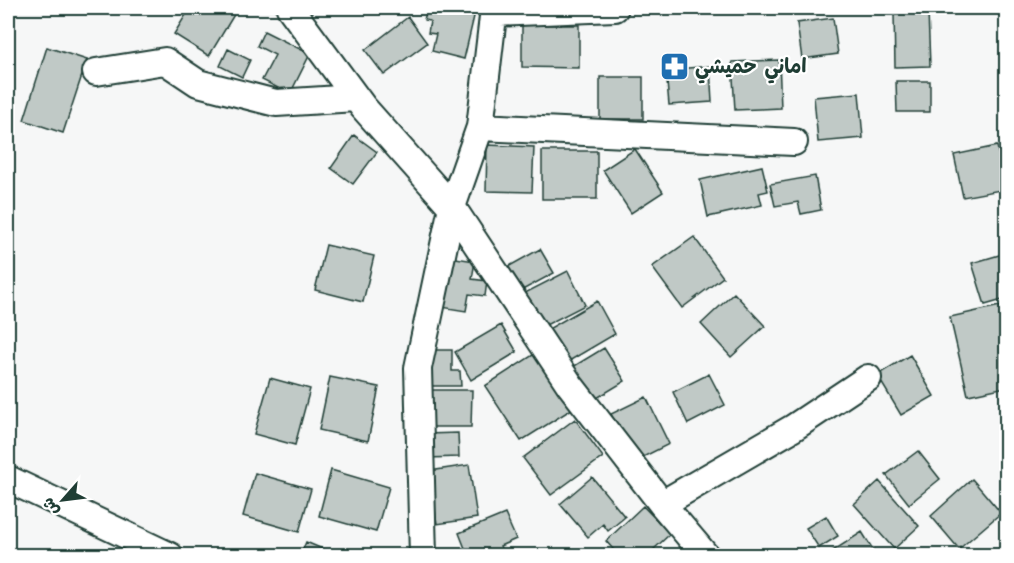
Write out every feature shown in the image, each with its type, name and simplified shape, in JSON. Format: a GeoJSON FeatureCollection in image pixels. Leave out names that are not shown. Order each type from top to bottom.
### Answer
{"type":"FeatureCollection","features":[{"type":"Feature","properties":{"kind":"street"},"geometry":{"type":"LineString","coordinates":[[290,8],[356,98],[452,207],[570,385],[662,504],[706,555]]}},
{"type":"Feature","properties":{"kind":"street"},"geometry":{"type":"LineString","coordinates":[[423,555],[418,368],[452,207],[480,127],[494,10],[615,8]]}},
{"type":"Feature","properties":{"kind":"street"},"geometry":{"type":"LineString","coordinates":[[96,72],[165,61],[198,83],[276,103],[356,98]]}},
{"type":"Feature","properties":{"kind":"street"},"geometry":{"type":"LineString","coordinates":[[480,127],[794,142]]}},
{"type":"Feature","properties":{"kind":"street"},"geometry":{"type":"LineString","coordinates":[[662,504],[793,428],[868,378]]}},
{"type":"Feature","properties":{"kind":"street"},"geometry":{"type":"LineString","coordinates":[[8,479],[170,555]]}},
{"type":"Feature","properties":{"kind":"building"},"geometry":{"type":"Polygon","coordinates":[[[190,8],[227,8],[235,13],[209,56],[174,34],[190,8]]]}},
{"type":"Feature","properties":{"kind":"building"},"geometry":{"type":"Polygon","coordinates":[[[427,8],[476,8],[464,59],[432,51],[436,34],[428,33],[430,21],[424,20],[427,8]]]}},
{"type":"Feature","properties":{"kind":"building"},"geometry":{"type":"Polygon","coordinates":[[[928,12],[930,66],[895,67],[894,13],[928,12]]]}},
{"type":"Feature","properties":{"kind":"building"},"geometry":{"type":"Polygon","coordinates":[[[408,17],[427,43],[384,75],[365,50],[408,17]]]}},
{"type":"Feature","properties":{"kind":"building"},"geometry":{"type":"Polygon","coordinates":[[[833,18],[838,54],[802,59],[797,23],[833,18]]]}},
{"type":"Feature","properties":{"kind":"building"},"geometry":{"type":"Polygon","coordinates":[[[522,25],[579,25],[579,68],[522,67],[522,25]]]}},
{"type":"Feature","properties":{"kind":"building"},"geometry":{"type":"Polygon","coordinates":[[[264,31],[310,54],[290,94],[262,80],[275,55],[257,46],[264,31]]]}},
{"type":"Feature","properties":{"kind":"building"},"geometry":{"type":"Polygon","coordinates":[[[47,47],[87,60],[63,133],[24,120],[47,47]]]}},
{"type":"Feature","properties":{"kind":"building"},"geometry":{"type":"Polygon","coordinates":[[[228,49],[250,60],[242,77],[220,66],[228,49]]]}},
{"type":"Feature","properties":{"kind":"building"},"geometry":{"type":"Polygon","coordinates":[[[779,60],[781,108],[735,110],[732,62],[779,60]]]}},
{"type":"Feature","properties":{"kind":"building"},"geometry":{"type":"Polygon","coordinates":[[[710,66],[712,102],[669,105],[666,70],[710,66]]]}},
{"type":"Feature","properties":{"kind":"building"},"geometry":{"type":"Polygon","coordinates":[[[600,77],[643,77],[643,119],[600,119],[600,77]]]}},
{"type":"Feature","properties":{"kind":"building"},"geometry":{"type":"Polygon","coordinates":[[[896,81],[930,81],[930,112],[897,112],[896,81]]]}},
{"type":"Feature","properties":{"kind":"building"},"geometry":{"type":"Polygon","coordinates":[[[859,93],[863,138],[818,142],[814,97],[859,93]]]}},
{"type":"Feature","properties":{"kind":"building"},"geometry":{"type":"Polygon","coordinates":[[[354,135],[377,152],[353,184],[331,168],[354,135]]]}},
{"type":"Feature","properties":{"kind":"building"},"geometry":{"type":"Polygon","coordinates":[[[487,145],[534,147],[532,192],[486,191],[487,145]]]}},
{"type":"Feature","properties":{"kind":"building"},"geometry":{"type":"Polygon","coordinates":[[[997,146],[1006,189],[963,197],[954,155],[997,146]]]}},
{"type":"Feature","properties":{"kind":"building"},"geometry":{"type":"Polygon","coordinates":[[[635,149],[663,192],[631,213],[603,170],[635,149]]]}},
{"type":"Feature","properties":{"kind":"building"},"geometry":{"type":"Polygon","coordinates":[[[542,151],[597,151],[597,199],[542,199],[542,151]]]}},
{"type":"Feature","properties":{"kind":"building"},"geometry":{"type":"Polygon","coordinates":[[[762,166],[768,191],[759,193],[762,205],[708,217],[700,180],[762,166]]]}},
{"type":"Feature","properties":{"kind":"building"},"geometry":{"type":"Polygon","coordinates":[[[815,176],[821,210],[801,214],[798,202],[775,206],[770,184],[815,176]]]}},
{"type":"Feature","properties":{"kind":"building"},"geometry":{"type":"Polygon","coordinates":[[[694,237],[723,277],[682,308],[652,267],[694,237]]]}},
{"type":"Feature","properties":{"kind":"building"},"geometry":{"type":"Polygon","coordinates":[[[326,245],[374,256],[363,302],[315,290],[326,245]]]}},
{"type":"Feature","properties":{"kind":"building"},"geometry":{"type":"Polygon","coordinates":[[[540,249],[554,273],[517,293],[504,269],[540,249]]]}},
{"type":"Feature","properties":{"kind":"building"},"geometry":{"type":"Polygon","coordinates":[[[1006,253],[1006,299],[985,305],[972,263],[1006,253]]]}},
{"type":"Feature","properties":{"kind":"building"},"geometry":{"type":"Polygon","coordinates":[[[443,256],[475,261],[472,279],[487,281],[485,296],[469,294],[466,311],[435,306],[443,256]]]}},
{"type":"Feature","properties":{"kind":"building"},"geometry":{"type":"Polygon","coordinates":[[[568,271],[585,305],[542,327],[525,293],[568,271]]]}},
{"type":"Feature","properties":{"kind":"building"},"geometry":{"type":"Polygon","coordinates":[[[734,293],[765,326],[731,357],[701,324],[734,293]]]}},
{"type":"Feature","properties":{"kind":"building"},"geometry":{"type":"Polygon","coordinates":[[[597,301],[615,334],[564,364],[545,331],[597,301]]]}},
{"type":"Feature","properties":{"kind":"building"},"geometry":{"type":"Polygon","coordinates":[[[1000,306],[1006,335],[1006,387],[968,395],[950,317],[1000,306]]]}},
{"type":"Feature","properties":{"kind":"building"},"geometry":{"type":"Polygon","coordinates":[[[501,325],[517,352],[471,380],[455,352],[501,325]]]}},
{"type":"Feature","properties":{"kind":"building"},"geometry":{"type":"Polygon","coordinates":[[[604,348],[625,381],[592,401],[571,368],[604,348]]]}},
{"type":"Feature","properties":{"kind":"building"},"geometry":{"type":"Polygon","coordinates":[[[429,350],[452,350],[452,371],[460,371],[461,386],[429,386],[429,350]]]}},
{"type":"Feature","properties":{"kind":"building"},"geometry":{"type":"Polygon","coordinates":[[[536,353],[572,409],[521,441],[485,386],[536,353]]]}},
{"type":"Feature","properties":{"kind":"building"},"geometry":{"type":"Polygon","coordinates":[[[910,355],[934,396],[901,415],[877,375],[910,355]]]}},
{"type":"Feature","properties":{"kind":"building"},"geometry":{"type":"Polygon","coordinates":[[[709,374],[725,405],[688,424],[673,392],[709,374]]]}},
{"type":"Feature","properties":{"kind":"building"},"geometry":{"type":"Polygon","coordinates":[[[330,377],[379,387],[368,441],[319,430],[330,377]]]}},
{"type":"Feature","properties":{"kind":"building"},"geometry":{"type":"Polygon","coordinates":[[[270,378],[310,389],[295,445],[254,434],[270,378]]]}},
{"type":"Feature","properties":{"kind":"building"},"geometry":{"type":"Polygon","coordinates":[[[425,390],[472,390],[471,427],[425,427],[425,390]]]}},
{"type":"Feature","properties":{"kind":"building"},"geometry":{"type":"Polygon","coordinates":[[[646,397],[669,444],[635,461],[611,414],[646,397]]]}},
{"type":"Feature","properties":{"kind":"building"},"geometry":{"type":"Polygon","coordinates":[[[575,419],[603,457],[551,495],[523,458],[575,419]]]}},
{"type":"Feature","properties":{"kind":"building"},"geometry":{"type":"Polygon","coordinates":[[[458,433],[459,457],[427,458],[426,434],[458,433]]]}},
{"type":"Feature","properties":{"kind":"building"},"geometry":{"type":"Polygon","coordinates":[[[918,451],[940,479],[909,504],[886,475],[918,451]]]}},
{"type":"Feature","properties":{"kind":"building"},"geometry":{"type":"Polygon","coordinates":[[[469,465],[477,518],[437,524],[430,471],[469,465]]]}},
{"type":"Feature","properties":{"kind":"building"},"geometry":{"type":"Polygon","coordinates":[[[331,470],[389,487],[376,532],[319,516],[331,470]]]}},
{"type":"Feature","properties":{"kind":"building"},"geometry":{"type":"Polygon","coordinates":[[[255,473],[311,489],[299,532],[243,516],[255,473]]]}},
{"type":"Feature","properties":{"kind":"building"},"geometry":{"type":"Polygon","coordinates":[[[592,477],[625,517],[608,531],[603,524],[588,537],[560,504],[592,477]]]}},
{"type":"Feature","properties":{"kind":"building"},"geometry":{"type":"Polygon","coordinates":[[[972,479],[1001,513],[959,549],[931,516],[972,479]]]}},
{"type":"Feature","properties":{"kind":"building"},"geometry":{"type":"Polygon","coordinates":[[[879,481],[919,526],[894,549],[854,504],[879,481]]]}},
{"type":"Feature","properties":{"kind":"building"},"geometry":{"type":"Polygon","coordinates":[[[643,506],[670,534],[654,549],[659,556],[619,556],[606,541],[643,506]]]}},
{"type":"Feature","properties":{"kind":"building"},"geometry":{"type":"Polygon","coordinates":[[[505,514],[516,539],[500,546],[504,556],[468,556],[459,533],[505,514]]]}},
{"type":"Feature","properties":{"kind":"building"},"geometry":{"type":"Polygon","coordinates":[[[826,516],[838,536],[819,548],[806,528],[826,516]]]}},
{"type":"Feature","properties":{"kind":"building"},"geometry":{"type":"Polygon","coordinates":[[[862,532],[877,556],[825,556],[862,532]]]}},
{"type":"Feature","properties":{"kind":"building"},"geometry":{"type":"Polygon","coordinates":[[[306,542],[339,556],[300,556],[306,542]]]}},
{"type":"Feature","properties":{"kind":"place","name":"اماني حميشي"},"geometry":{"type":"Point","coordinates":[674,66]}}]}
